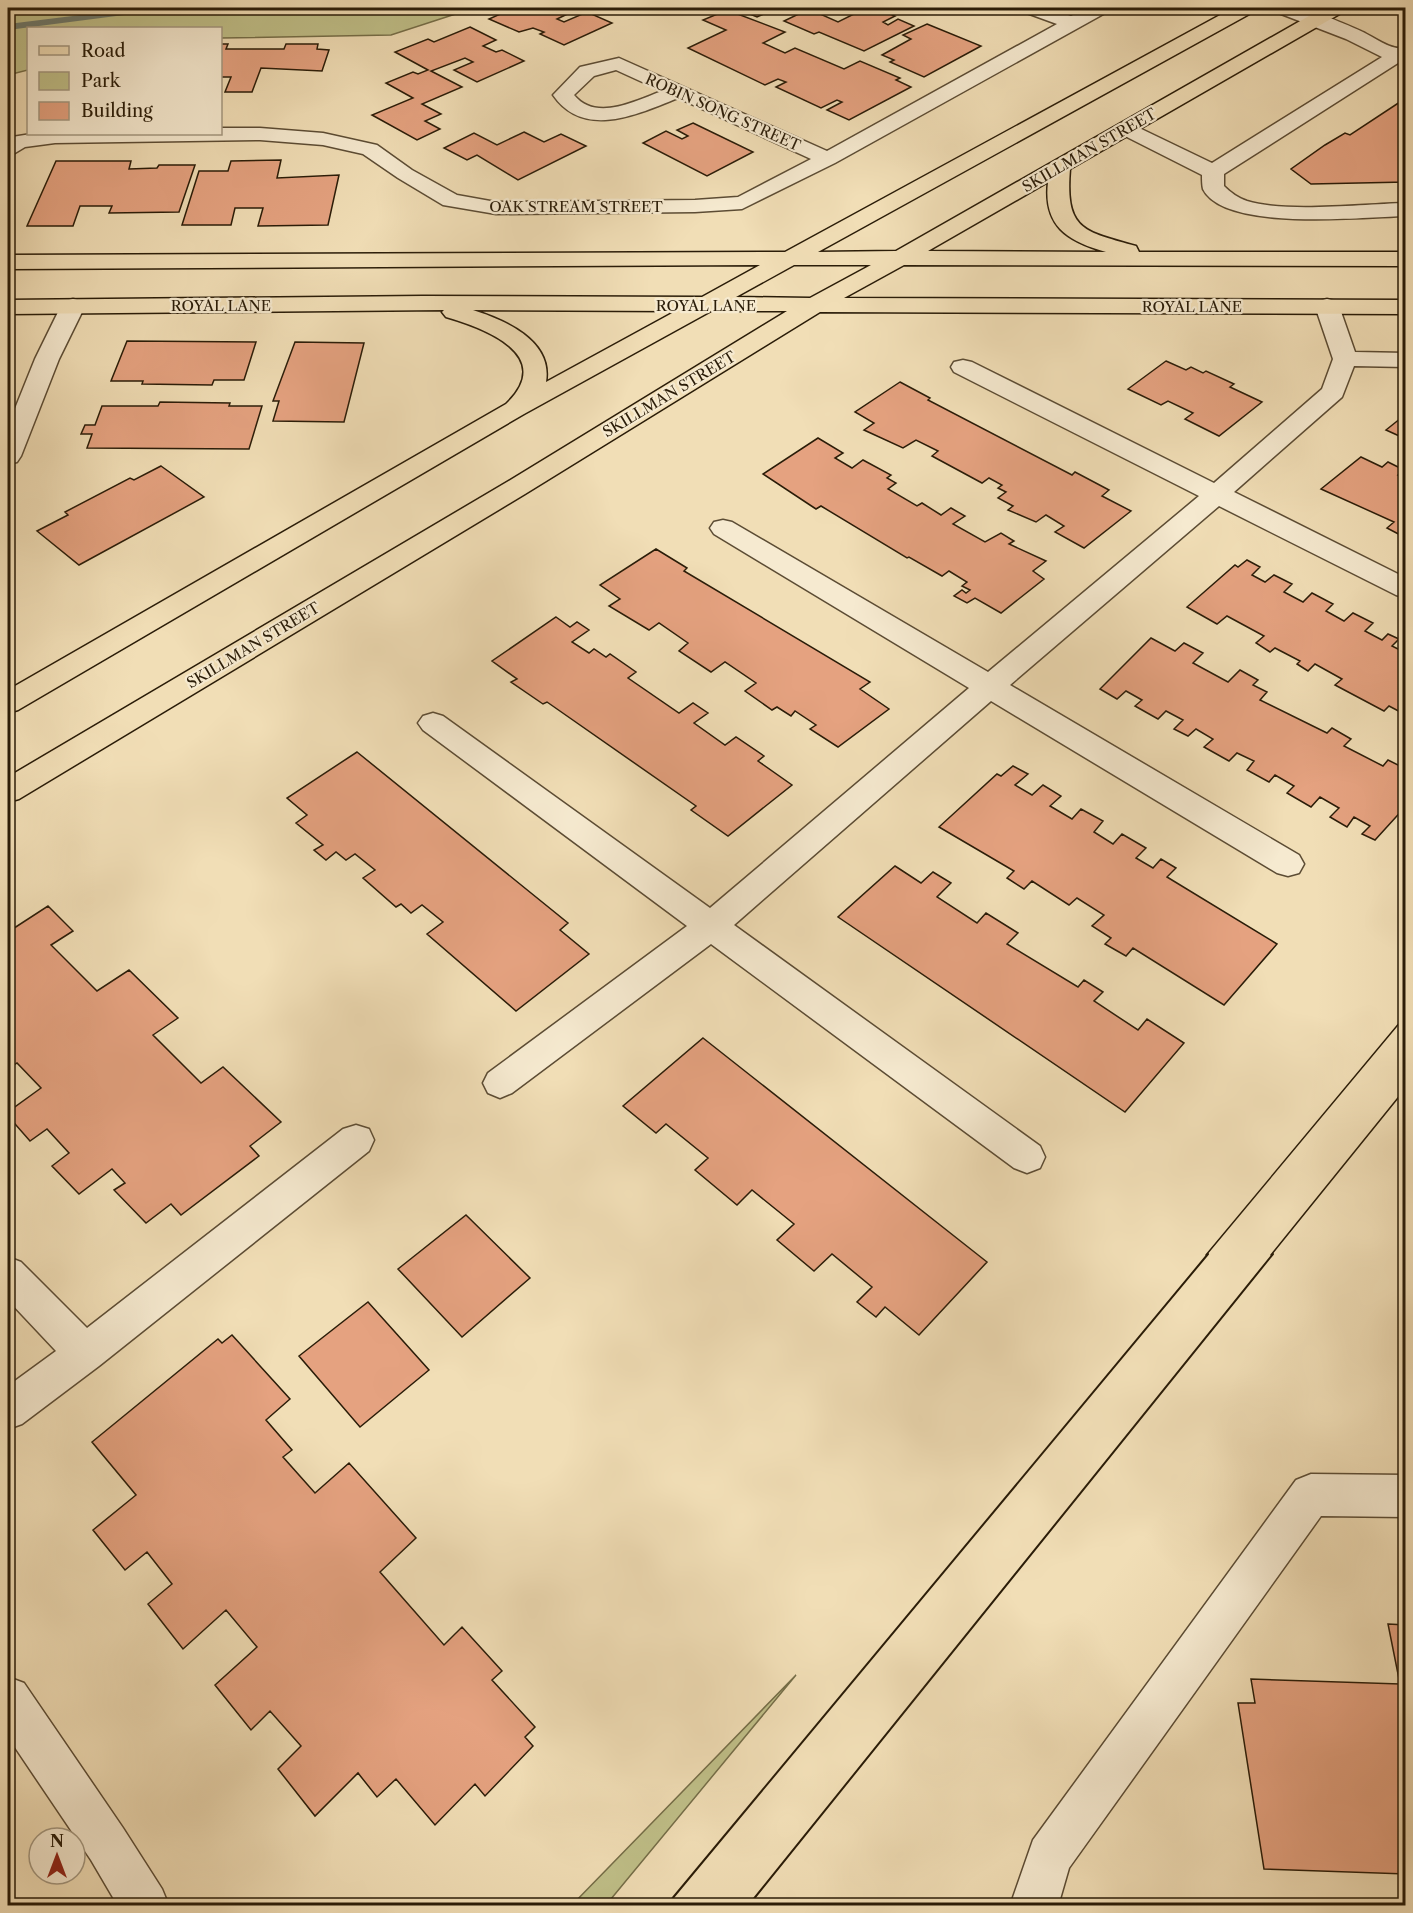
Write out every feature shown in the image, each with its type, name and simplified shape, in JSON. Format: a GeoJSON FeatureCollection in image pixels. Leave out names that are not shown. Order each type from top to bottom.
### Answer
{"type":"FeatureCollection","features":[{"type":"Feature","properties":{"kind":"main road"},"geometry":{"type":"LineString","coordinates":[[8,703],[515,409],[1246,8]]}},
{"type":"Feature","properties":{"kind":"main road","name":"SKILLMAN STREET"},"geometry":{"type":"LineString","coordinates":[[8,791],[516,488],[814,305],[1336,8]]}},
{"type":"Feature","properties":{"kind":"main road"},"geometry":{"type":"LineString","coordinates":[[1060,166],[1057,207],[1065,225],[1089,238],[1159,259]]}},
{"type":"Feature","properties":{"kind":"main road"},"geometry":{"type":"LineString","coordinates":[[8,262],[900,258],[1406,259]]}},
{"type":"Feature","properties":{"kind":"main road"},"geometry":{"type":"LineString","coordinates":[[423,303],[480,320],[512,334],[530,352],[536,372],[531,390],[515,409]]}},
{"type":"Feature","properties":{"kind":"main road","name":"ROYAL LANE"},"geometry":{"type":"LineString","coordinates":[[8,307],[423,303],[1406,307]]}},
{"type":"Feature","properties":{"kind":"street"},"geometry":{"type":"LineString","coordinates":[[1031,8],[1071,23]]}},
{"type":"Feature","properties":{"kind":"street","name":"OAK STREAM STREET"},"geometry":{"type":"LineString","coordinates":[[222,134],[260,134],[323,139],[370,149],[405,174],[451,200],[496,208],[742,203],[828,159],[1100,8]]}},
{"type":"Feature","properties":{"kind":"street"},"geometry":{"type":"LineString","coordinates":[[1283,8],[1402,56]]}},
{"type":"Feature","properties":{"kind":"street"},"geometry":{"type":"LineString","coordinates":[[1213,172],[1402,56]]}},
{"type":"Feature","properties":{"kind":"street","name":"ROBIN SONG STREET"},"geometry":{"type":"LineString","coordinates":[[679,91],[619,114],[596,114],[573,107],[563,95],[577,78],[594,66],[619,64],[679,91],[828,159]]}},
{"type":"Feature","properties":{"kind":"street"},"geometry":{"type":"LineString","coordinates":[[1126,129],[1213,172]]}},
{"type":"Feature","properties":{"kind":"street","name":"OAK STREAM STREET"},"geometry":{"type":"LineString","coordinates":[[13,145],[56,136],[158,135]]}},
{"type":"Feature","properties":{"kind":"street"},"geometry":{"type":"LineString","coordinates":[[1213,172],[1213,187],[1224,199],[1246,208],[1287,211],[1406,209]]}},
{"type":"Feature","properties":{"kind":"street"},"geometry":{"type":"LineString","coordinates":[[8,456],[13,428],[73,306]]}},
{"type":"Feature","properties":{"kind":"street"},"geometry":{"type":"LineString","coordinates":[[500,1083],[711,926],[1217,494],[1333,392],[1345,359],[1327,306]]}},
{"type":"Feature","properties":{"kind":"street"},"geometry":{"type":"LineString","coordinates":[[1345,359],[1406,360]]}},
{"type":"Feature","properties":{"kind":"street"},"geometry":{"type":"LineString","coordinates":[[963,367],[1406,589]]}},
{"type":"Feature","properties":{"kind":"street"},"geometry":{"type":"LineString","coordinates":[[723,528],[1288,864]]}},
{"type":"Feature","properties":{"kind":"street"},"geometry":{"type":"LineString","coordinates":[[433,723],[1027,1157]]}},
{"type":"Feature","properties":{"kind":"street"},"geometry":{"type":"LineString","coordinates":[[8,1410],[85,1353],[356,1140]]}},
{"type":"Feature","properties":{"kind":"street"},"geometry":{"type":"LineString","coordinates":[[8,1274],[85,1353]]}},
{"type":"Feature","properties":{"kind":"street"},"geometry":{"type":"LineString","coordinates":[[1034,1905],[1049,1856],[1311,1495],[1406,1496]]}},
{"type":"Feature","properties":{"kind":"street"},"geometry":{"type":"LineString","coordinates":[[8,1699],[108,1844],[145,1905]]}},
{"type":"Feature","properties":{"kind":"green space"},"geometry":{"type":"Polygon","coordinates":[[[8,8],[474,8],[391,35],[222,38],[222,27],[27,27],[27,70],[8,75],[8,8]]]}},
{"type":"Feature","properties":{"kind":"green space"},"geometry":{"type":"Polygon","coordinates":[[[796,1675],[606,1905],[572,1905],[796,1675]]]}},
{"type":"Feature","properties":{"kind":"building"},"geometry":{"type":"Polygon","coordinates":[[[514,8],[580,8],[557,19],[564,22],[587,12],[612,23],[564,45],[540,34],[544,32],[533,28],[519,32],[489,19],[514,8]]]}},
{"type":"Feature","properties":{"kind":"building"},"geometry":{"type":"Polygon","coordinates":[[[735,8],[777,8],[757,17],[735,8]]]}},
{"type":"Feature","properties":{"kind":"building"},"geometry":{"type":"Polygon","coordinates":[[[866,8],[874,8],[895,16],[883,22],[888,25],[898,19],[914,26],[864,51],[819,32],[814,34],[784,21],[809,9],[838,22],[866,8]]]}},
{"type":"Feature","properties":{"kind":"building"},"geometry":{"type":"Polygon","coordinates":[[[727,10],[785,32],[763,43],[785,53],[795,48],[844,69],[860,61],[900,78],[896,80],[911,87],[849,120],[827,110],[842,102],[837,100],[821,108],[776,87],[786,82],[778,79],[765,85],[688,48],[726,30],[703,20],[727,10]]]}},
{"type":"Feature","properties":{"kind":"building"},"geometry":{"type":"Polygon","coordinates":[[[927,24],[981,46],[924,77],[890,62],[894,60],[882,55],[911,39],[903,35],[927,24]]]}},
{"type":"Feature","properties":{"kind":"building"},"geometry":{"type":"Polygon","coordinates":[[[470,27],[496,40],[483,46],[496,52],[502,50],[524,61],[477,82],[454,70],[473,62],[465,58],[431,71],[462,87],[422,104],[441,114],[425,121],[440,129],[417,140],[372,115],[413,98],[386,83],[413,72],[418,74],[428,70],[395,52],[428,39],[434,42],[470,27]]]}},
{"type":"Feature","properties":{"kind":"building"},"geometry":{"type":"Polygon","coordinates":[[[222,44],[228,44],[226,49],[284,49],[286,44],[318,44],[317,49],[329,50],[322,71],[261,68],[252,92],[225,92],[231,77],[222,77],[222,44]]]}},
{"type":"Feature","properties":{"kind":"building"},"geometry":{"type":"Polygon","coordinates":[[[1406,98],[1406,182],[1311,184],[1291,169],[1325,145],[1345,133],[1350,135],[1406,98]]]}},
{"type":"Feature","properties":{"kind":"building"},"geometry":{"type":"Polygon","coordinates":[[[693,123],[753,152],[707,176],[643,143],[666,131],[682,139],[688,136],[677,130],[693,123]]]}},
{"type":"Feature","properties":{"kind":"building"},"geometry":{"type":"Polygon","coordinates":[[[524,132],[544,142],[561,134],[586,146],[518,180],[477,155],[467,160],[444,148],[474,133],[497,145],[524,132]]]}},
{"type":"Feature","properties":{"kind":"building"},"geometry":{"type":"Polygon","coordinates":[[[281,160],[277,178],[339,175],[328,225],[258,226],[263,208],[235,208],[231,225],[182,225],[199,171],[228,171],[231,161],[281,160]]]}},
{"type":"Feature","properties":{"kind":"building"},"geometry":{"type":"Polygon","coordinates":[[[56,161],[131,161],[129,169],[157,168],[159,165],[195,165],[179,212],[109,213],[112,206],[80,206],[73,226],[27,226],[56,161]]]}},
{"type":"Feature","properties":{"kind":"building"},"geometry":{"type":"Polygon","coordinates":[[[127,341],[256,342],[244,380],[214,380],[212,385],[111,381],[127,341]]]}},
{"type":"Feature","properties":{"kind":"building"},"geometry":{"type":"Polygon","coordinates":[[[295,342],[364,343],[344,422],[273,421],[279,401],[273,401],[295,342]]]}},
{"type":"Feature","properties":{"kind":"building"},"geometry":{"type":"Polygon","coordinates":[[[1166,361],[1186,370],[1191,367],[1203,373],[1206,371],[1234,384],[1230,387],[1262,402],[1219,436],[1185,419],[1193,413],[1168,401],[1161,405],[1128,389],[1166,361]]]}},
{"type":"Feature","properties":{"kind":"building"},"geometry":{"type":"Polygon","coordinates":[[[900,382],[930,398],[928,400],[1072,475],[1075,472],[1109,490],[1102,496],[1131,511],[1084,548],[1055,532],[1064,526],[1046,515],[1036,522],[1008,510],[1013,506],[998,498],[1006,492],[998,488],[1002,485],[989,478],[982,483],[932,456],[938,451],[916,440],[903,448],[864,430],[874,423],[855,412],[900,382]]]}},
{"type":"Feature","properties":{"kind":"building"},"geometry":{"type":"Polygon","coordinates":[[[160,402],[262,406],[249,449],[87,448],[92,434],[81,434],[85,425],[95,425],[102,406],[158,406],[160,402]]]}},
{"type":"Feature","properties":{"kind":"building"},"geometry":{"type":"Polygon","coordinates":[[[1406,414],[1406,439],[1386,430],[1406,414]]]}},
{"type":"Feature","properties":{"kind":"building"},"geometry":{"type":"Polygon","coordinates":[[[818,438],[843,453],[835,458],[852,468],[863,460],[891,475],[887,478],[896,483],[888,489],[917,506],[922,503],[941,515],[951,508],[965,516],[953,524],[985,542],[1001,533],[1014,541],[1009,544],[1046,561],[1033,571],[1044,579],[1001,613],[975,598],[967,603],[954,596],[962,590],[966,593],[970,590],[962,586],[967,582],[949,571],[942,576],[909,557],[907,558],[821,506],[816,509],[763,474],[818,438]]]}},
{"type":"Feature","properties":{"kind":"building"},"geometry":{"type":"Polygon","coordinates":[[[1361,457],[1382,467],[1388,462],[1404,470],[1398,475],[1406,479],[1406,538],[1387,528],[1394,522],[1321,489],[1361,457]]]}},
{"type":"Feature","properties":{"kind":"building"},"geometry":{"type":"Polygon","coordinates":[[[161,466],[204,497],[79,565],[37,531],[68,515],[65,512],[130,478],[134,480],[161,466]]]}},
{"type":"Feature","properties":{"kind":"building"},"geometry":{"type":"Polygon","coordinates":[[[656,549],[687,568],[684,571],[870,682],[860,689],[889,709],[838,747],[810,729],[816,725],[795,711],[791,716],[777,707],[772,710],[745,691],[756,683],[725,662],[711,672],[679,651],[688,643],[659,623],[649,630],[609,606],[620,599],[600,585],[656,549]]]}},
{"type":"Feature","properties":{"kind":"building"},"geometry":{"type":"Polygon","coordinates":[[[1247,560],[1260,567],[1252,575],[1265,582],[1274,575],[1292,584],[1284,592],[1303,602],[1312,593],[1333,604],[1326,611],[1344,621],[1353,613],[1373,623],[1365,631],[1382,640],[1388,634],[1399,639],[1392,646],[1406,653],[1406,715],[1389,706],[1384,711],[1335,685],[1342,679],[1315,664],[1308,671],[1297,664],[1300,661],[1275,648],[1270,652],[1256,643],[1264,636],[1227,616],[1217,624],[1187,607],[1235,565],[1238,567],[1247,560]]]}},
{"type":"Feature","properties":{"kind":"building"},"geometry":{"type":"Polygon","coordinates":[[[556,617],[570,627],[577,622],[589,630],[572,642],[589,653],[594,649],[606,657],[610,654],[636,672],[628,678],[679,713],[693,703],[708,713],[694,723],[725,745],[736,737],[764,756],[758,761],[792,785],[728,836],[691,810],[696,806],[547,702],[543,704],[511,682],[517,679],[492,661],[556,617]]]}},
{"type":"Feature","properties":{"kind":"building"},"geometry":{"type":"Polygon","coordinates":[[[1151,638],[1175,651],[1184,643],[1203,653],[1193,663],[1228,682],[1240,670],[1258,680],[1253,685],[1267,692],[1260,700],[1327,733],[1332,728],[1351,739],[1344,746],[1383,766],[1388,760],[1406,769],[1406,806],[1375,840],[1362,834],[1370,826],[1354,817],[1347,827],[1330,817],[1339,808],[1320,797],[1311,807],[1287,793],[1294,786],[1275,775],[1269,782],[1247,770],[1254,761],[1237,753],[1229,761],[1204,747],[1213,739],[1196,729],[1188,736],[1174,729],[1183,720],[1166,711],[1158,719],[1135,706],[1142,700],[1126,691],[1117,699],[1100,689],[1151,638]]]}},
{"type":"Feature","properties":{"kind":"building"},"geometry":{"type":"Polygon","coordinates":[[[357,752],[568,923],[560,930],[589,954],[516,1011],[427,934],[443,922],[422,905],[411,913],[401,904],[396,907],[363,878],[375,870],[355,854],[346,860],[336,852],[326,860],[314,850],[323,845],[296,823],[307,815],[287,798],[357,752]]]}},
{"type":"Feature","properties":{"kind":"building"},"geometry":{"type":"Polygon","coordinates":[[[1013,766],[1028,774],[1015,785],[1032,795],[1043,785],[1061,796],[1050,806],[1072,819],[1081,809],[1103,821],[1094,832],[1113,844],[1122,834],[1146,848],[1136,858],[1153,868],[1161,859],[1176,868],[1167,877],[1277,944],[1224,1005],[1133,948],[1126,956],[1105,944],[1111,938],[1092,926],[1104,915],[1077,898],[1069,905],[1032,881],[1024,889],[1007,878],[1014,871],[939,827],[997,774],[1001,776],[1013,766]]]}},
{"type":"Feature","properties":{"kind":"building"},"geometry":{"type":"Polygon","coordinates":[[[895,866],[921,883],[933,872],[951,883],[937,897],[977,923],[986,913],[1018,933],[1007,944],[1078,987],[1084,980],[1103,992],[1094,1001],[1138,1030],[1147,1019],[1184,1043],[1125,1112],[838,917],[895,866]]]}},
{"type":"Feature","properties":{"kind":"building"},"geometry":{"type":"Polygon","coordinates":[[[48,906],[73,931],[51,945],[97,991],[129,970],[178,1018],[153,1035],[201,1083],[223,1067],[281,1122],[250,1146],[259,1156],[181,1215],[171,1204],[146,1223],[114,1190],[125,1183],[112,1169],[79,1194],[52,1166],[69,1153],[47,1129],[30,1141],[8,1116],[8,1112],[41,1088],[17,1063],[8,1069],[8,932],[48,906]]]}},
{"type":"Feature","properties":{"kind":"building"},"geometry":{"type":"Polygon","coordinates":[[[703,1038],[987,1262],[919,1335],[885,1307],[876,1317],[857,1302],[872,1287],[832,1254],[814,1271],[777,1240],[794,1224],[752,1190],[737,1205],[695,1170],[708,1158],[666,1124],[656,1133],[623,1106],[703,1038]]]}},
{"type":"Feature","properties":{"kind":"building"},"geometry":{"type":"Polygon","coordinates":[[[466,1215],[530,1278],[462,1337],[398,1269],[466,1215]]]}},
{"type":"Feature","properties":{"kind":"building"},"geometry":{"type":"Polygon","coordinates":[[[368,1302],[429,1370],[360,1427],[299,1356],[368,1302]]]}},
{"type":"Feature","properties":{"kind":"building"},"geometry":{"type":"Polygon","coordinates":[[[232,1335],[290,1399],[266,1420],[292,1450],[283,1457],[315,1493],[349,1463],[416,1538],[380,1572],[444,1645],[462,1627],[502,1671],[492,1680],[535,1727],[525,1737],[533,1746],[485,1796],[475,1784],[435,1825],[396,1779],[377,1797],[358,1773],[315,1816],[278,1769],[301,1746],[270,1711],[251,1730],[215,1685],[257,1647],[226,1610],[183,1649],[148,1604],[172,1584],[147,1552],[125,1570],[93,1530],[136,1495],[92,1442],[218,1339],[222,1343],[232,1335]]]}},
{"type":"Feature","properties":{"kind":"building"},"geometry":{"type":"Polygon","coordinates":[[[1388,1624],[1406,1625],[1406,1874],[1264,1869],[1238,1703],[1255,1703],[1251,1679],[1400,1684],[1388,1624]]]}},
{"type":"Feature","properties":{"kind":"waterway"},"geometry":{"type":"LineString","coordinates":[[8,27],[155,8]]}},
{"type":"Feature","properties":{"kind":"tram line"},"geometry":{"type":"LineString","coordinates":[[1206,1255],[1406,1015]]}},
{"type":"Feature","properties":{"kind":"tram line"},"geometry":{"type":"LineString","coordinates":[[1271,1255],[1406,1088]]}},
{"type":"Feature","properties":{"kind":"tram line"},"geometry":{"type":"LineString","coordinates":[[666,1906],[1208,1254]]}},
{"type":"Feature","properties":{"kind":"tram line"},"geometry":{"type":"LineString","coordinates":[[748,1906],[1273,1254]]}}]}
